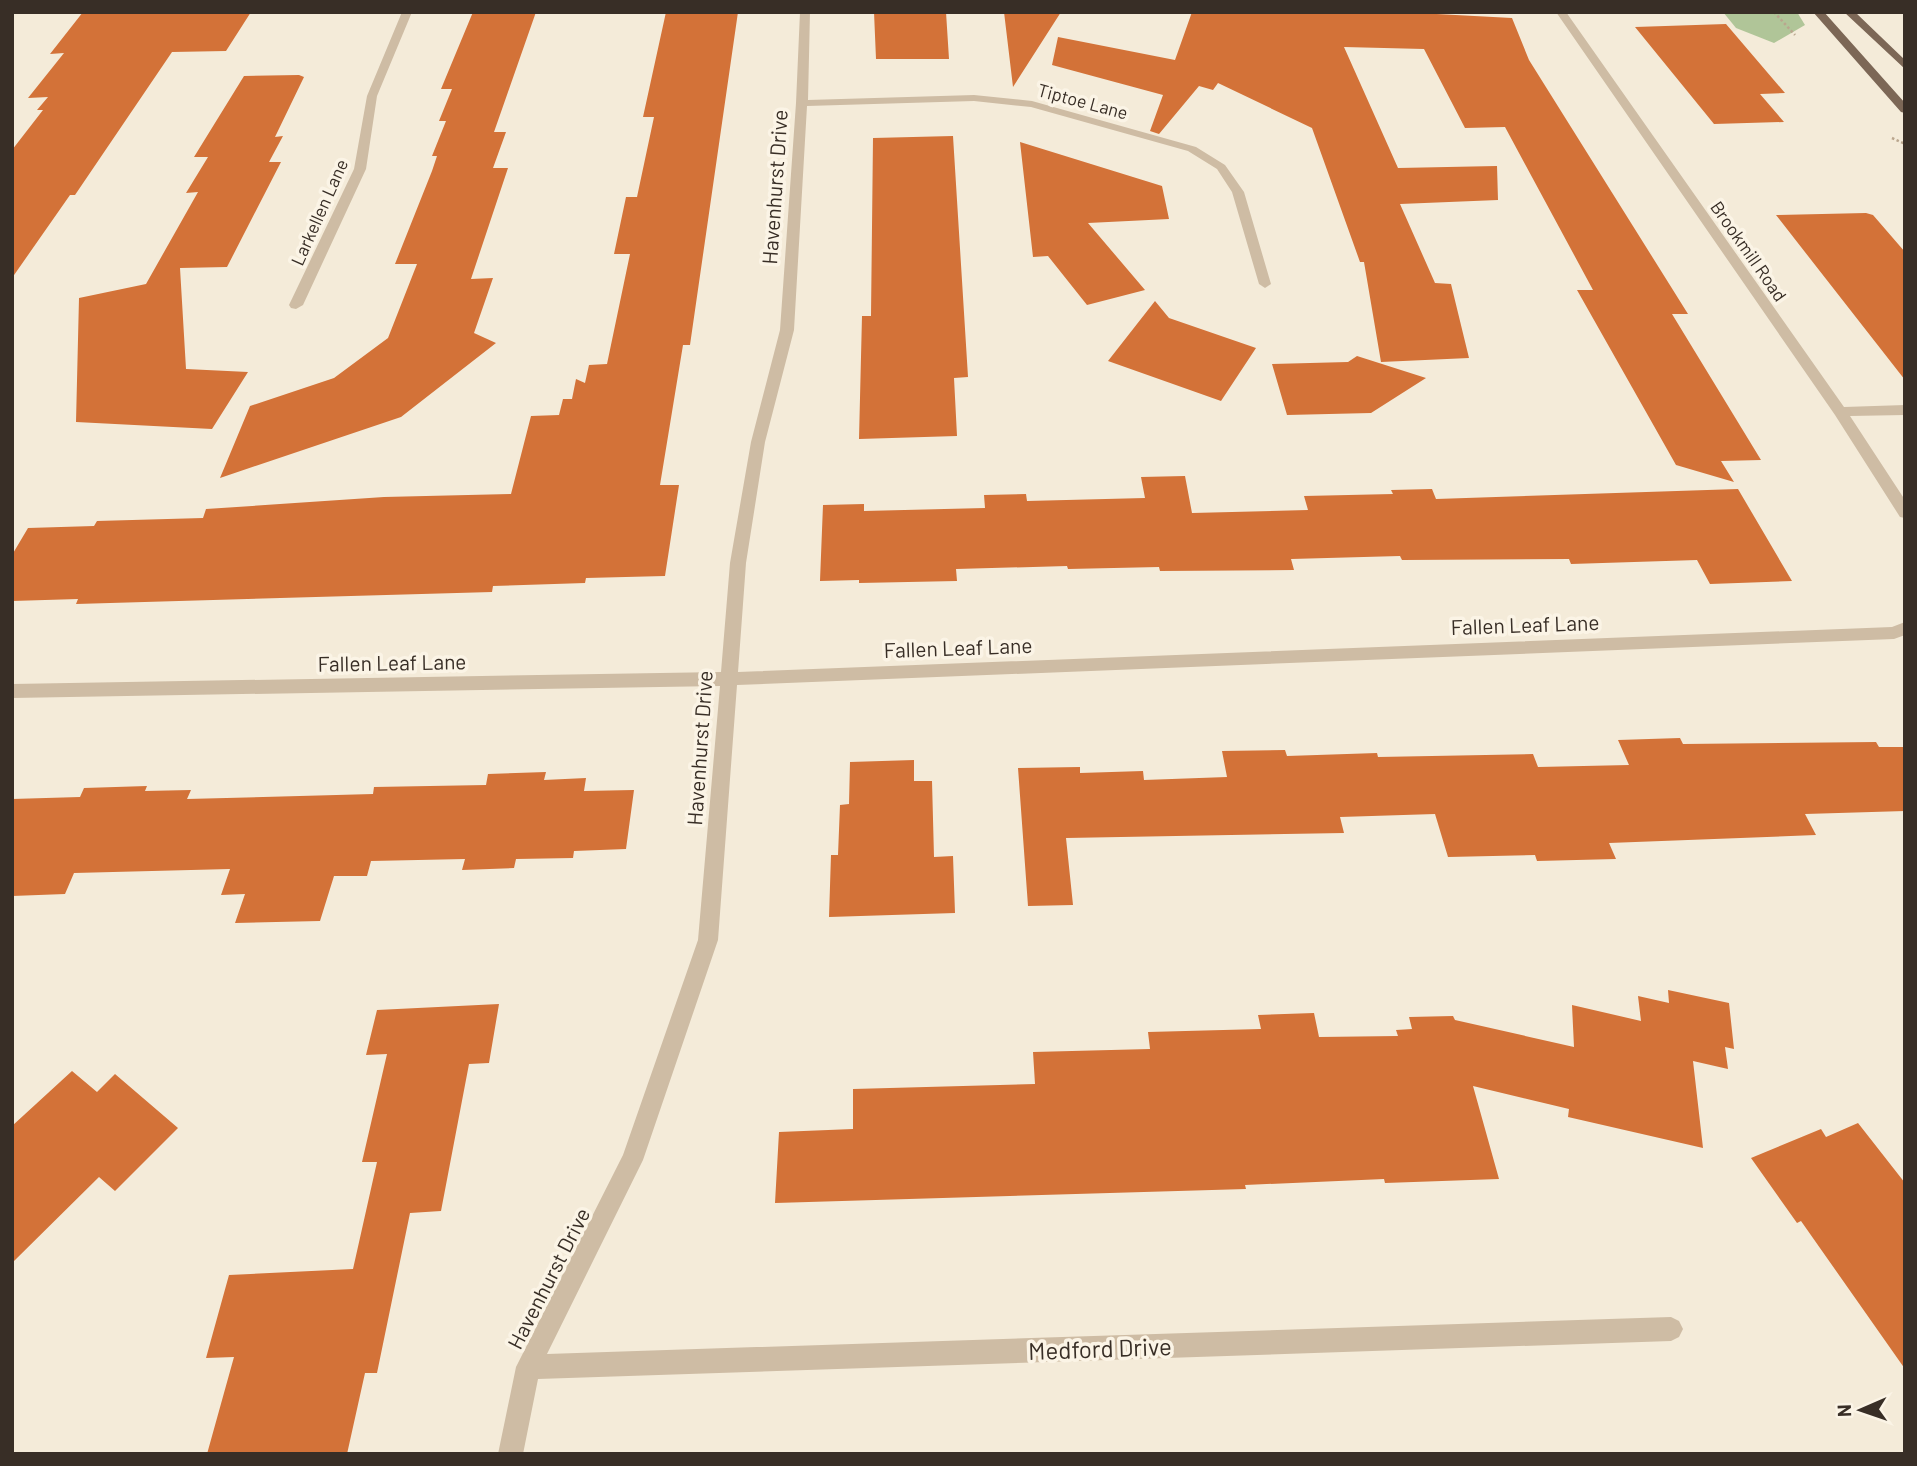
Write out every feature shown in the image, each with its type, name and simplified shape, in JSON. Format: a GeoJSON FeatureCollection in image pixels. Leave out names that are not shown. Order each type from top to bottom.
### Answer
{"type":"FeatureCollection","features":[{"type":"Feature","properties":{"kind":"main road"},"geometry":{"type":"LineString","coordinates":[[1818,12],[1905,110]]}},
{"type":"Feature","properties":{"kind":"main road"},"geometry":{"type":"LineString","coordinates":[[1849,12],[1905,66]]}},
{"type":"Feature","properties":{"kind":"street","name":"Larkellen Lane"},"geometry":{"type":"LineString","coordinates":[[296,305],[360,169],[372,96],[407,12]]}},
{"type":"Feature","properties":{"kind":"street","name":"Havenhurst Drive"},"geometry":{"type":"LineString","coordinates":[[510,1454],[528,1367],[632,1160],[708,940],[738,563],[758,442],[788,330],[805,12]]}},
{"type":"Feature","properties":{"kind":"street","name":"Brookmill Road"},"geometry":{"type":"LineString","coordinates":[[1561,12],[1840,412],[1905,513]]}},
{"type":"Feature","properties":{"kind":"street","name":"Tiptoe Lane"},"geometry":{"type":"LineString","coordinates":[[802,103],[974,98],[1032,104],[1192,149],[1221,167],[1238,192],[1265,284]]}},
{"type":"Feature","properties":{"kind":"street"},"geometry":{"type":"LineString","coordinates":[[1840,412],[1905,410]]}},
{"type":"Feature","properties":{"kind":"street","name":"Fallen Leaf Lane"},"geometry":{"type":"LineString","coordinates":[[12,691],[727,679],[1880,633],[1905,628]]}},
{"type":"Feature","properties":{"kind":"street","name":"Medford Drive"},"geometry":{"type":"LineString","coordinates":[[528,1367],[1671,1329]]}},
{"type":"Feature","properties":{"kind":"green space"},"geometry":{"type":"Polygon","coordinates":[[[1723,12],[1797,12],[1805,25],[1774,43],[1736,28],[1723,12]]]}},
{"type":"Feature","properties":{"kind":"building"},"geometry":{"type":"Polygon","coordinates":[[[83,12],[251,12],[226,51],[172,52],[75,195],[70,195],[12,278],[12,150],[43,110],[37,110],[48,97],[28,98],[64,53],[50,54],[83,12]]]}},
{"type":"Feature","properties":{"kind":"building"},"geometry":{"type":"Polygon","coordinates":[[[473,12],[536,12],[494,132],[506,132],[493,168],[508,168],[471,279],[493,278],[474,333],[496,343],[401,417],[220,478],[250,406],[334,378],[388,338],[417,264],[395,264],[437,156],[432,156],[446,121],[439,121],[452,89],[441,89],[473,12]]]}},
{"type":"Feature","properties":{"kind":"building"},"geometry":{"type":"Polygon","coordinates":[[[666,12],[738,12],[690,345],[683,345],[660,485],[679,485],[665,576],[586,578],[585,583],[493,586],[492,592],[76,604],[78,599],[12,601],[12,555],[28,528],[94,526],[97,521],[203,518],[206,509],[384,497],[511,494],[531,416],[559,415],[563,399],[572,399],[576,379],[585,383],[589,365],[607,364],[630,254],[614,254],[626,197],[637,197],[654,117],[643,117],[666,12]]]}},
{"type":"Feature","properties":{"kind":"building"},"geometry":{"type":"Polygon","coordinates":[[[874,12],[946,12],[949,59],[876,59],[874,12]]]}},
{"type":"Feature","properties":{"kind":"building"},"geometry":{"type":"Polygon","coordinates":[[[1004,12],[1061,12],[1013,87],[1004,12]]]}},
{"type":"Feature","properties":{"kind":"building"},"geometry":{"type":"Polygon","coordinates":[[[1192,12],[1399,12],[1512,18],[1529,60],[1688,314],[1672,314],[1761,460],[1721,461],[1734,482],[1676,465],[1577,290],[1593,290],[1505,127],[1465,128],[1424,49],[1344,47],[1398,168],[1497,166],[1498,200],[1400,204],[1435,283],[1451,284],[1469,358],[1381,362],[1364,262],[1360,262],[1312,128],[1218,83],[1213,90],[1199,86],[1159,134],[1150,131],[1163,95],[1052,65],[1058,37],[1175,60],[1192,12]]]}},
{"type":"Feature","properties":{"kind":"building"},"geometry":{"type":"Polygon","coordinates":[[[1726,24],[1785,93],[1760,94],[1784,122],[1714,124],[1635,27],[1726,24]]]}},
{"type":"Feature","properties":{"kind":"building"},"geometry":{"type":"Polygon","coordinates":[[[244,76],[304,77],[275,137],[283,136],[269,162],[281,162],[227,267],[180,268],[186,369],[248,372],[212,429],[76,422],[79,298],[146,284],[198,192],[186,193],[208,157],[194,157],[244,76]]]}},
{"type":"Feature","properties":{"kind":"building"},"geometry":{"type":"Polygon","coordinates":[[[953,136],[968,377],[954,378],[957,436],[859,439],[862,316],[871,316],[873,138],[953,136]]]}},
{"type":"Feature","properties":{"kind":"building"},"geometry":{"type":"Polygon","coordinates":[[[1020,142],[1162,186],[1169,219],[1088,223],[1145,290],[1087,305],[1048,256],[1033,257],[1020,142]]]}},
{"type":"Feature","properties":{"kind":"building"},"geometry":{"type":"Polygon","coordinates":[[[1776,215],[1873,215],[1905,252],[1905,380],[1776,215]]]}},
{"type":"Feature","properties":{"kind":"building"},"geometry":{"type":"Polygon","coordinates":[[[1155,301],[1169,318],[1256,348],[1221,401],[1108,361],[1155,301]]]}},
{"type":"Feature","properties":{"kind":"building"},"geometry":{"type":"Polygon","coordinates":[[[1357,356],[1426,378],[1371,413],[1287,415],[1272,364],[1348,362],[1357,356]]]}},
{"type":"Feature","properties":{"kind":"building"},"geometry":{"type":"Polygon","coordinates":[[[1185,476],[1192,513],[1308,510],[1304,496],[1393,494],[1391,490],[1432,489],[1436,499],[1738,489],[1792,581],[1710,584],[1697,560],[1571,564],[1569,559],[1402,560],[1400,556],[1291,559],[1294,570],[1160,571],[1159,567],[1068,569],[1067,566],[956,569],[957,581],[820,581],[823,505],[864,504],[864,511],[985,508],[984,495],[1026,494],[1027,501],[1145,498],[1141,477],[1185,476]]]}},
{"type":"Feature","properties":{"kind":"building"},"geometry":{"type":"Polygon","coordinates":[[[1680,738],[1683,744],[1876,742],[1879,747],[1905,747],[1905,811],[1805,814],[1816,835],[1609,843],[1616,859],[1537,861],[1535,855],[1448,857],[1435,814],[1340,817],[1344,833],[1066,838],[1073,905],[1028,906],[1018,768],[1080,767],[1080,773],[1143,771],[1144,780],[1227,777],[1222,751],[1285,750],[1287,756],[1377,753],[1378,757],[1533,754],[1538,767],[1629,765],[1618,740],[1680,738]]]}},
{"type":"Feature","properties":{"kind":"building"},"geometry":{"type":"Polygon","coordinates":[[[914,760],[914,781],[932,781],[934,857],[953,856],[955,913],[829,917],[831,855],[838,855],[840,805],[849,804],[850,762],[914,760]]]}},
{"type":"Feature","properties":{"kind":"building"},"geometry":{"type":"Polygon","coordinates":[[[546,772],[544,780],[586,778],[584,791],[634,790],[626,849],[574,851],[573,858],[516,859],[514,868],[462,870],[465,859],[371,861],[367,876],[334,876],[320,921],[235,923],[245,894],[221,895],[230,869],[74,873],[65,894],[12,896],[12,799],[80,797],[84,788],[147,786],[145,791],[191,790],[187,799],[373,794],[374,787],[486,785],[488,774],[546,772]]]}},
{"type":"Feature","properties":{"kind":"building"},"geometry":{"type":"Polygon","coordinates":[[[1668,990],[1729,1003],[1734,1049],[1725,1047],[1728,1069],[1693,1061],[1703,1148],[1568,1117],[1569,1109],[1473,1086],[1499,1179],[1385,1183],[1384,1179],[1245,1185],[1246,1189],[775,1203],[779,1132],[853,1129],[853,1089],[1035,1084],[1033,1052],[1150,1049],[1148,1032],[1261,1029],[1258,1015],[1314,1013],[1319,1037],[1398,1036],[1396,1030],[1412,1029],[1409,1017],[1453,1016],[1455,1020],[1574,1047],[1572,1005],[1641,1021],[1638,996],[1669,1003],[1668,990]]]}},
{"type":"Feature","properties":{"kind":"building"},"geometry":{"type":"Polygon","coordinates":[[[499,1004],[489,1063],[469,1064],[441,1211],[410,1213],[377,1373],[365,1373],[347,1454],[207,1454],[234,1357],[206,1358],[229,1275],[353,1269],[377,1162],[362,1162],[387,1054],[366,1055],[377,1010],[499,1004]]]}},
{"type":"Feature","properties":{"kind":"building"},"geometry":{"type":"Polygon","coordinates":[[[72,1071],[97,1092],[115,1074],[178,1128],[115,1191],[99,1177],[12,1263],[12,1126],[72,1071]]]}},
{"type":"Feature","properties":{"kind":"building"},"geometry":{"type":"Polygon","coordinates":[[[1858,1123],[1905,1183],[1905,1369],[1801,1221],[1797,1223],[1751,1158],[1821,1129],[1826,1137],[1858,1123]]]}}]}
